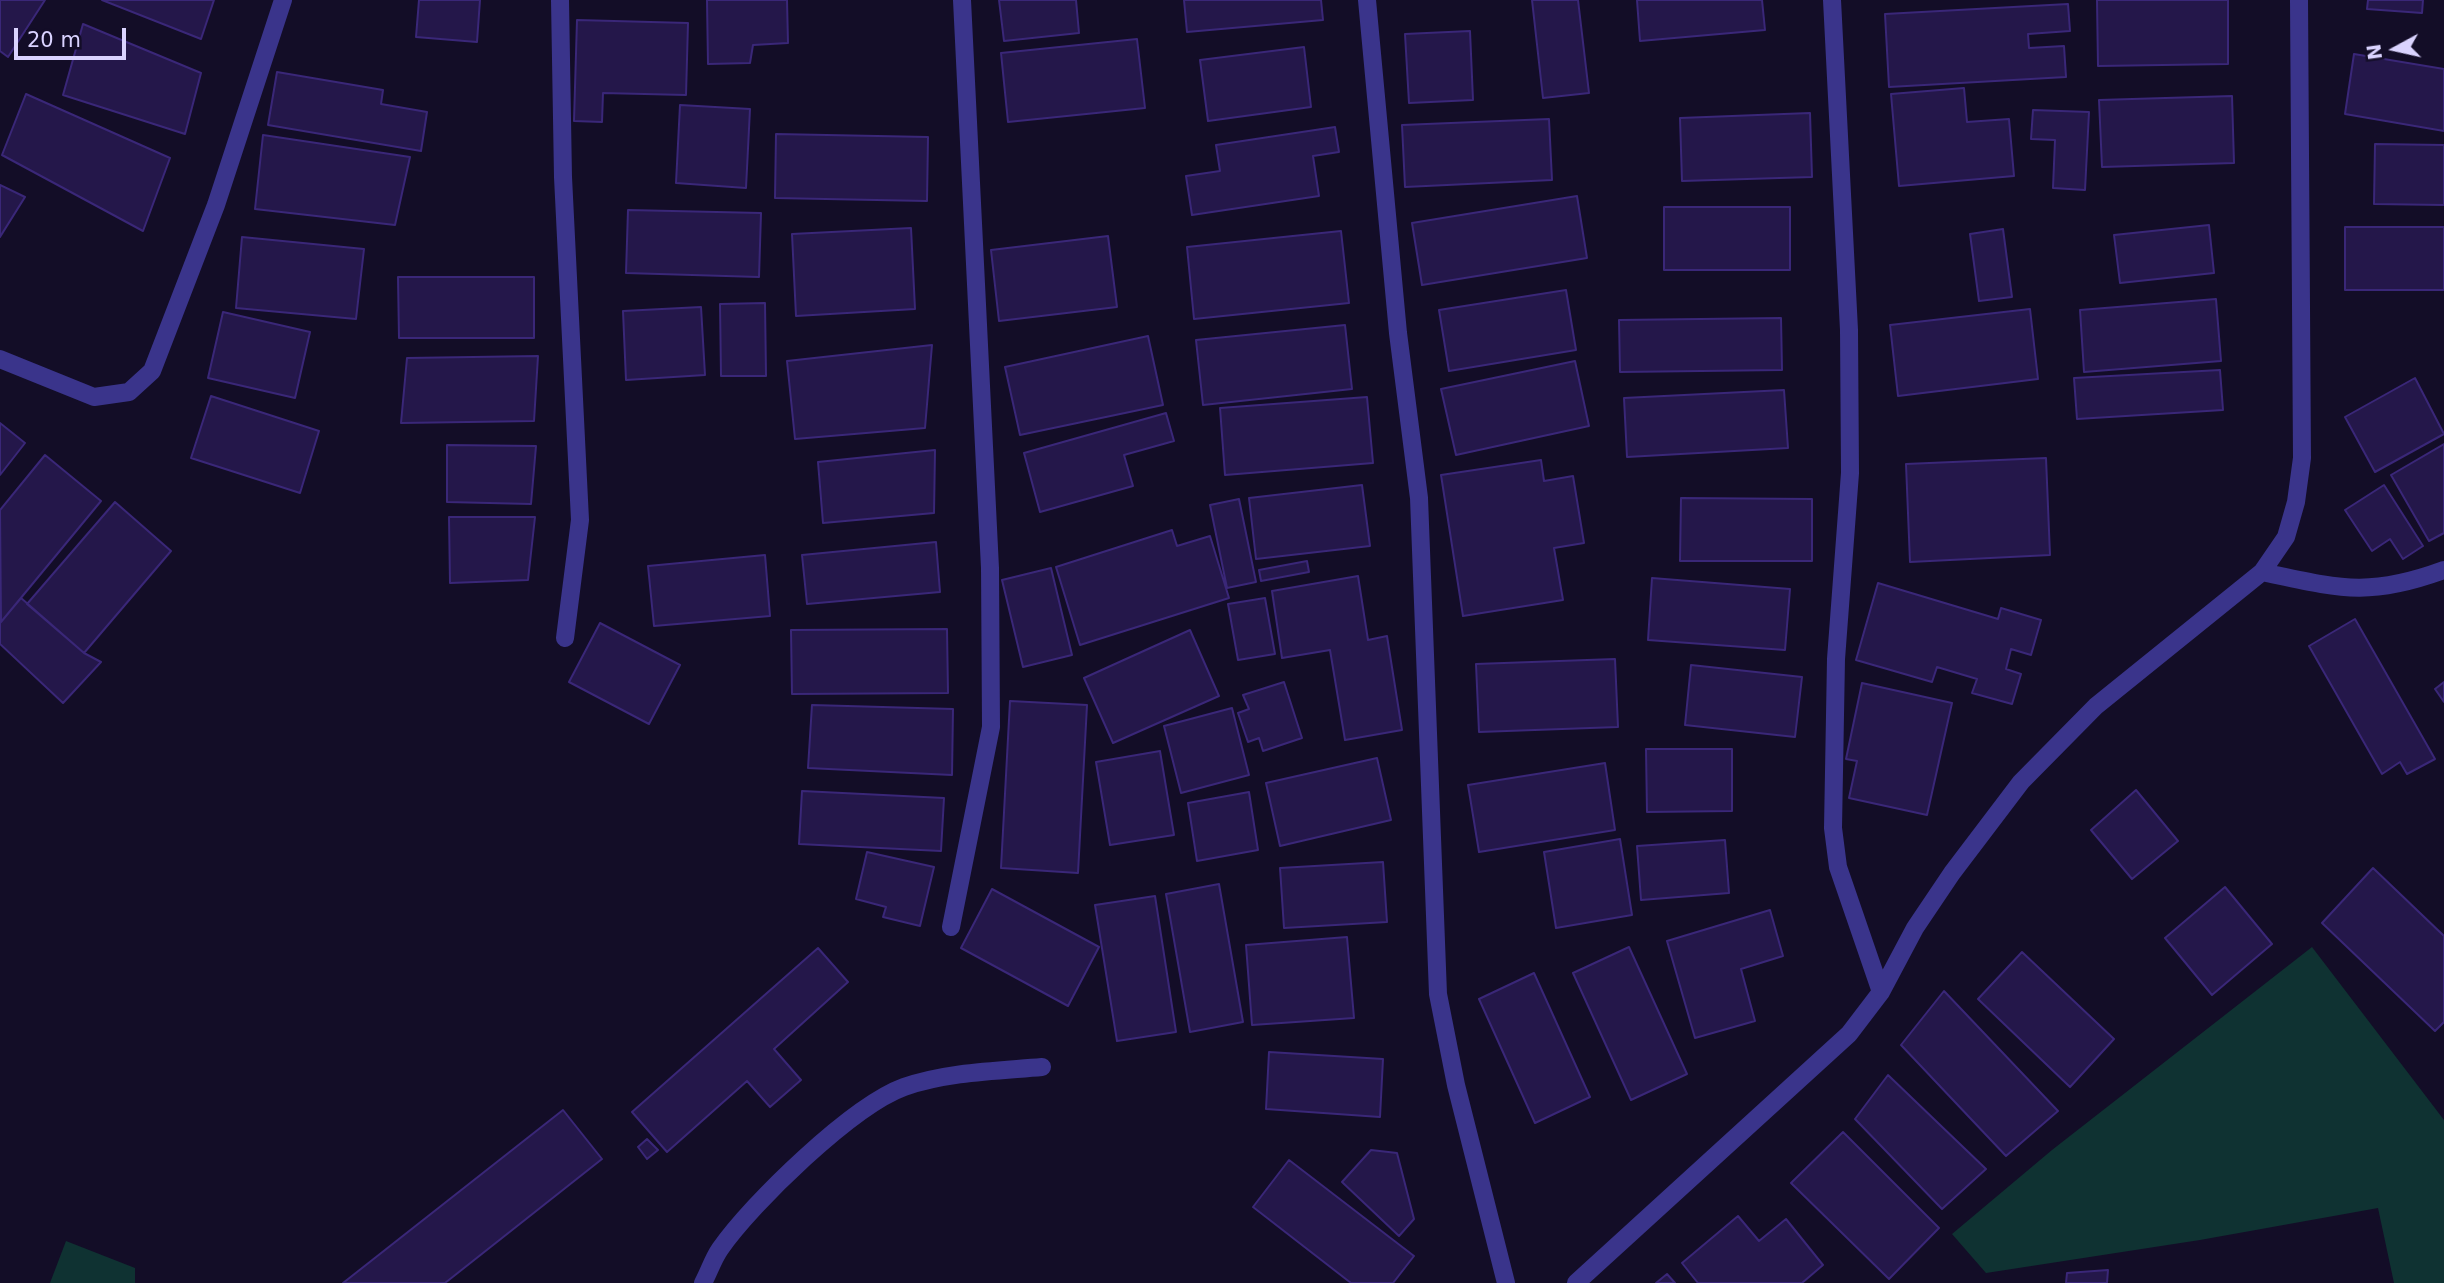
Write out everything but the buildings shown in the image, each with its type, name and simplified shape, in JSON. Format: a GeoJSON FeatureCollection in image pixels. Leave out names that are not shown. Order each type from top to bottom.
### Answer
{"type":"FeatureCollection","features":[{"type":"Feature","properties":{"kind":"street"},"geometry":{"type":"LineString","coordinates":[[0,359],[94,397],[130,392],[152,371],[216,205],[283,0]]}},
{"type":"Feature","properties":{"kind":"street"},"geometry":{"type":"LineString","coordinates":[[560,0],[563,177],[580,520],[565,638]]}},
{"type":"Feature","properties":{"kind":"street"},"geometry":{"type":"LineString","coordinates":[[951,927],[991,727],[992,655],[962,0]]}},
{"type":"Feature","properties":{"kind":"street"},"geometry":{"type":"LineString","coordinates":[[1367,0],[1398,333],[1419,498],[1438,994],[1456,1085],[1507,1283]]}},
{"type":"Feature","properties":{"kind":"street"},"geometry":{"type":"LineString","coordinates":[[1832,0],[1849,330],[1850,473],[1836,659],[1833,828],[1838,867],[1881,992]]}},
{"type":"Feature","properties":{"kind":"street"},"geometry":{"type":"LineString","coordinates":[[1576,1283],[1849,1034],[1881,992],[1915,928],[2021,782],[2096,706],[2262,572],[2286,537],[2297,502],[2302,458],[2299,0]]}},
{"type":"Feature","properties":{"kind":"street"},"geometry":{"type":"LineString","coordinates":[[2262,572],[2339,589],[2375,589],[2444,570]]}},
{"type":"Feature","properties":{"kind":"street"},"geometry":{"type":"LineString","coordinates":[[704,1283],[719,1250],[763,1200],[861,1112],[902,1088],[948,1076],[1042,1067]]}},
{"type":"Feature","properties":{"kind":"green space"},"geometry":{"type":"Polygon","coordinates":[[[2312,947],[2444,1120],[2444,1283],[2394,1283],[2378,1208],[2200,1240],[1986,1273],[1952,1234],[2052,1150],[2312,947]]]}},
{"type":"Feature","properties":{"kind":"green space"},"geometry":{"type":"Polygon","coordinates":[[[66,1241],[135,1268],[135,1283],[50,1283],[66,1241]]]}}]}
